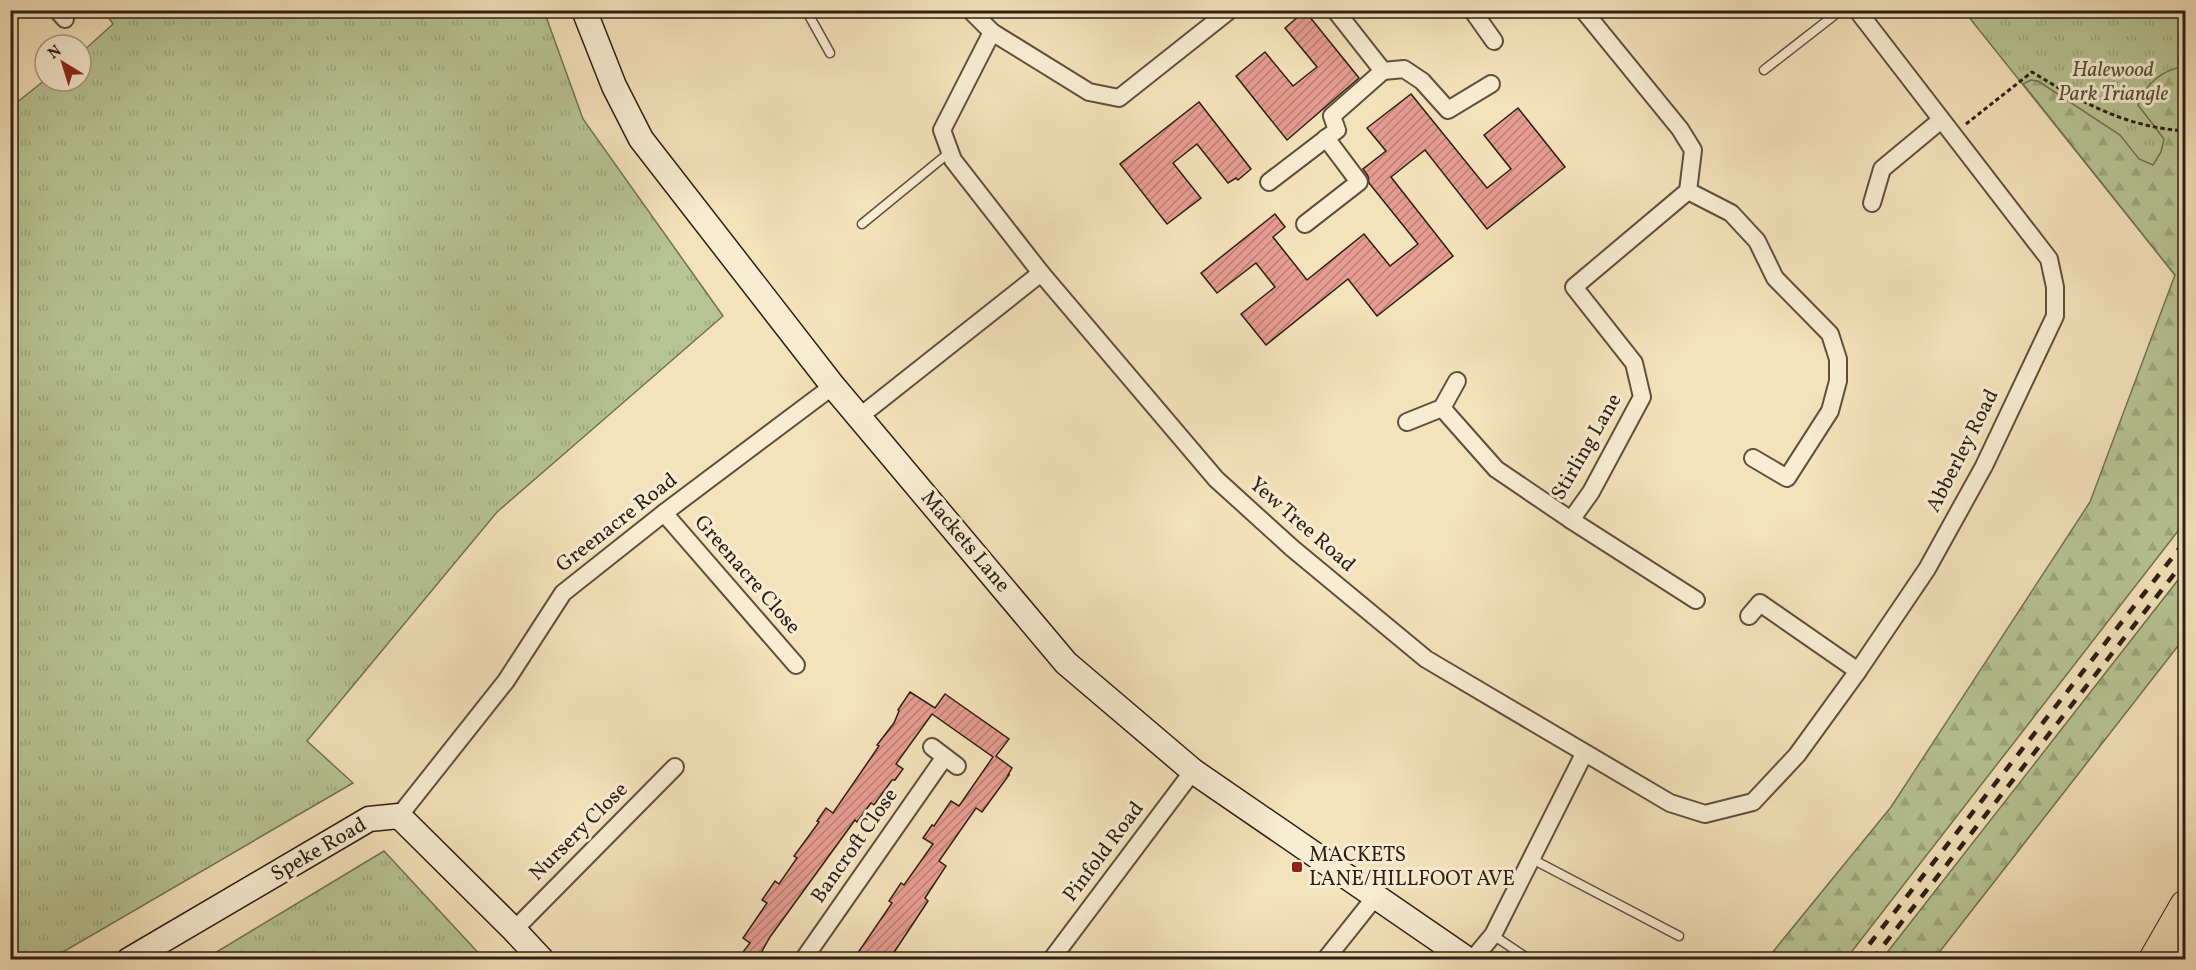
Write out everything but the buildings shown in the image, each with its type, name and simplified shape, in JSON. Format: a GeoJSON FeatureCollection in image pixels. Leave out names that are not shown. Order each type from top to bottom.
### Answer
{"type":"FeatureCollection","features":[{"type":"Feature","properties":{"kind":"highway"},"geometry":{"type":"LineString","coordinates":[[2155,960],[2186,906]]}},
{"type":"Feature","properties":{"kind":"street","name":"Mackets Lane"},"geometry":{"type":"LineString","coordinates":[[584,10],[614,86],[641,139],[833,386],[1066,663],[1193,771],[1470,960]]}},
{"type":"Feature","properties":{"kind":"street"},"geometry":{"type":"LineString","coordinates":[[970,10],[992,32],[1089,92],[1119,98],[1230,10]]}},
{"type":"Feature","properties":{"kind":"street"},"geometry":{"type":"LineString","coordinates":[[1335,10],[1383,71]]}},
{"type":"Feature","properties":{"kind":"street"},"geometry":{"type":"LineString","coordinates":[[1583,10],[1680,129],[1693,150],[1688,191],[1731,213],[1757,241],[1775,278],[1830,334],[1838,358],[1838,381],[1830,411],[1787,478],[1752,458]]}},
{"type":"Feature","properties":{"kind":"street","name":"Abberley Road"},"geometry":{"type":"LineString","coordinates":[[1640,784],[1670,803],[1705,814],[1753,802],[1797,755],[1858,671],[1933,558],[1984,466],[2055,316],[2055,287],[2049,259],[1857,10]]}},
{"type":"Feature","properties":{"kind":"street"},"geometry":{"type":"LineString","coordinates":[[1475,12],[1494,41]]}},
{"type":"Feature","properties":{"kind":"street","name":"Yew Tree Road"},"geometry":{"type":"LineString","coordinates":[[992,32],[942,130],[953,160],[1041,273],[1216,479],[1292,548],[1426,659],[1584,754],[1640,784]]}},
{"type":"Feature","properties":{"kind":"street"},"geometry":{"type":"LineString","coordinates":[[1269,182],[1337,130],[1332,116],[1383,71],[1404,69],[1422,81],[1448,110],[1491,84]]}},
{"type":"Feature","properties":{"kind":"street"},"geometry":{"type":"LineString","coordinates":[[1872,203],[1882,169],[1941,120]]}},
{"type":"Feature","properties":{"kind":"street"},"geometry":{"type":"LineString","coordinates":[[1305,224],[1359,182],[1326,138]]}},
{"type":"Feature","properties":{"kind":"street","name":"Stirling Lane"},"geometry":{"type":"LineString","coordinates":[[1443,408],[1496,469],[1571,520],[1596,483],[1642,397],[1634,363],[1574,287],[1688,191]]}},
{"type":"Feature","properties":{"kind":"street"},"geometry":{"type":"LineString","coordinates":[[859,417],[1041,273]]}},
{"type":"Feature","properties":{"kind":"street"},"geometry":{"type":"LineString","coordinates":[[1407,422],[1443,408],[1457,381]]}},
{"type":"Feature","properties":{"kind":"street","name":"Greenacre Road"},"geometry":{"type":"LineString","coordinates":[[399,816],[506,681],[563,593],[664,513],[833,386]]}},
{"type":"Feature","properties":{"kind":"street","name":"Greenacre Close"},"geometry":{"type":"LineString","coordinates":[[664,513],[796,666]]}},
{"type":"Feature","properties":{"kind":"street"},"geometry":{"type":"LineString","coordinates":[[1571,520],[1696,600]]}},
{"type":"Feature","properties":{"kind":"street"},"geometry":{"type":"LineString","coordinates":[[1749,616],[1760,603],[1858,671]]}},
{"type":"Feature","properties":{"kind":"street"},"geometry":{"type":"LineString","coordinates":[[1470,960],[1493,935],[1584,754]]}},
{"type":"Feature","properties":{"kind":"street","name":"Bancroft Close"},"geometry":{"type":"LineString","coordinates":[[803,960],[945,757]]}},
{"type":"Feature","properties":{"kind":"street","name":"Nursery Close"},"geometry":{"type":"LineString","coordinates":[[514,930],[675,767]]}},
{"type":"Feature","properties":{"kind":"street","name":"Pinfold Road"},"geometry":{"type":"LineString","coordinates":[[1051,960],[1193,771]]}},
{"type":"Feature","properties":{"kind":"street"},"geometry":{"type":"LineString","coordinates":[[399,816],[542,960]]}},
{"type":"Feature","properties":{"kind":"street","name":"Speke Road"},"geometry":{"type":"LineString","coordinates":[[129,960],[369,819],[399,816]]}},
{"type":"Feature","properties":{"kind":"street"},"geometry":{"type":"LineString","coordinates":[[1325,960],[1376,897]]}},
{"type":"Feature","properties":{"kind":"lane"},"geometry":{"type":"LineString","coordinates":[[806,10],[830,53]]}},
{"type":"Feature","properties":{"kind":"lane"},"geometry":{"type":"LineString","coordinates":[[1764,70],[1841,10]]}},
{"type":"Feature","properties":{"kind":"lane"},"geometry":{"type":"LineString","coordinates":[[862,224],[950,152]]}},
{"type":"Feature","properties":{"kind":"lane"},"geometry":{"type":"LineString","coordinates":[[1532,859],[1679,936]]}},
{"type":"Feature","properties":{"kind":"lane"},"geometry":{"type":"LineString","coordinates":[[1493,935],[1530,960]]}},
{"type":"Feature","properties":{"kind":"path"},"geometry":{"type":"LineString","coordinates":[[1953,135],[2032,72],[2071,96],[2119,119],[2167,130],[2186,131]]}},
{"type":"Feature","properties":{"kind":"green space"},"geometry":{"type":"Polygon","coordinates":[[[104,11],[544,11],[583,119],[723,316],[497,512],[307,741],[353,783],[51,959],[11,959],[11,107],[33,90],[33,93],[93,93],[93,42],[113,24],[104,11]]]}},
{"type":"Feature","properties":{"kind":"green space","name":"Halewood Park Triangle"},"geometry":{"type":"Polygon","coordinates":[[[1964,11],[2185,11],[2185,276],[2175,275],[1964,11]]]}},
{"type":"Feature","properties":{"kind":"green space"},"geometry":{"type":"Polygon","coordinates":[[[2185,66],[2185,522],[1846,959],[1767,959],[1891,807],[2090,502],[2175,275],[2023,84],[2031,80],[2038,81],[2120,135],[2139,159],[2153,165],[2161,152],[2164,139],[2138,105],[2141,97],[2156,79],[2185,66]]]}},
{"type":"Feature","properties":{"kind":"green space"},"geometry":{"type":"Polygon","coordinates":[[[2185,571],[2185,637],[1934,959],[1882,959],[2185,571]]]}},
{"type":"Feature","properties":{"kind":"green space"},"geometry":{"type":"Polygon","coordinates":[[[384,851],[484,959],[205,959],[384,851]]]}},
{"type":"Feature","properties":{"kind":"railway"},"geometry":{"type":"LineString","coordinates":[[1857,960],[2186,540]]}},
{"type":"Feature","properties":{"kind":"railway"},"geometry":{"type":"LineString","coordinates":[[1872,960],[2186,559]]}},
{"type":"Feature","properties":{"kind":"place","name":"MACKETS LANE/HILLFOOT AVE"},"geometry":{"type":"Point","coordinates":[1297,867]}}]}
